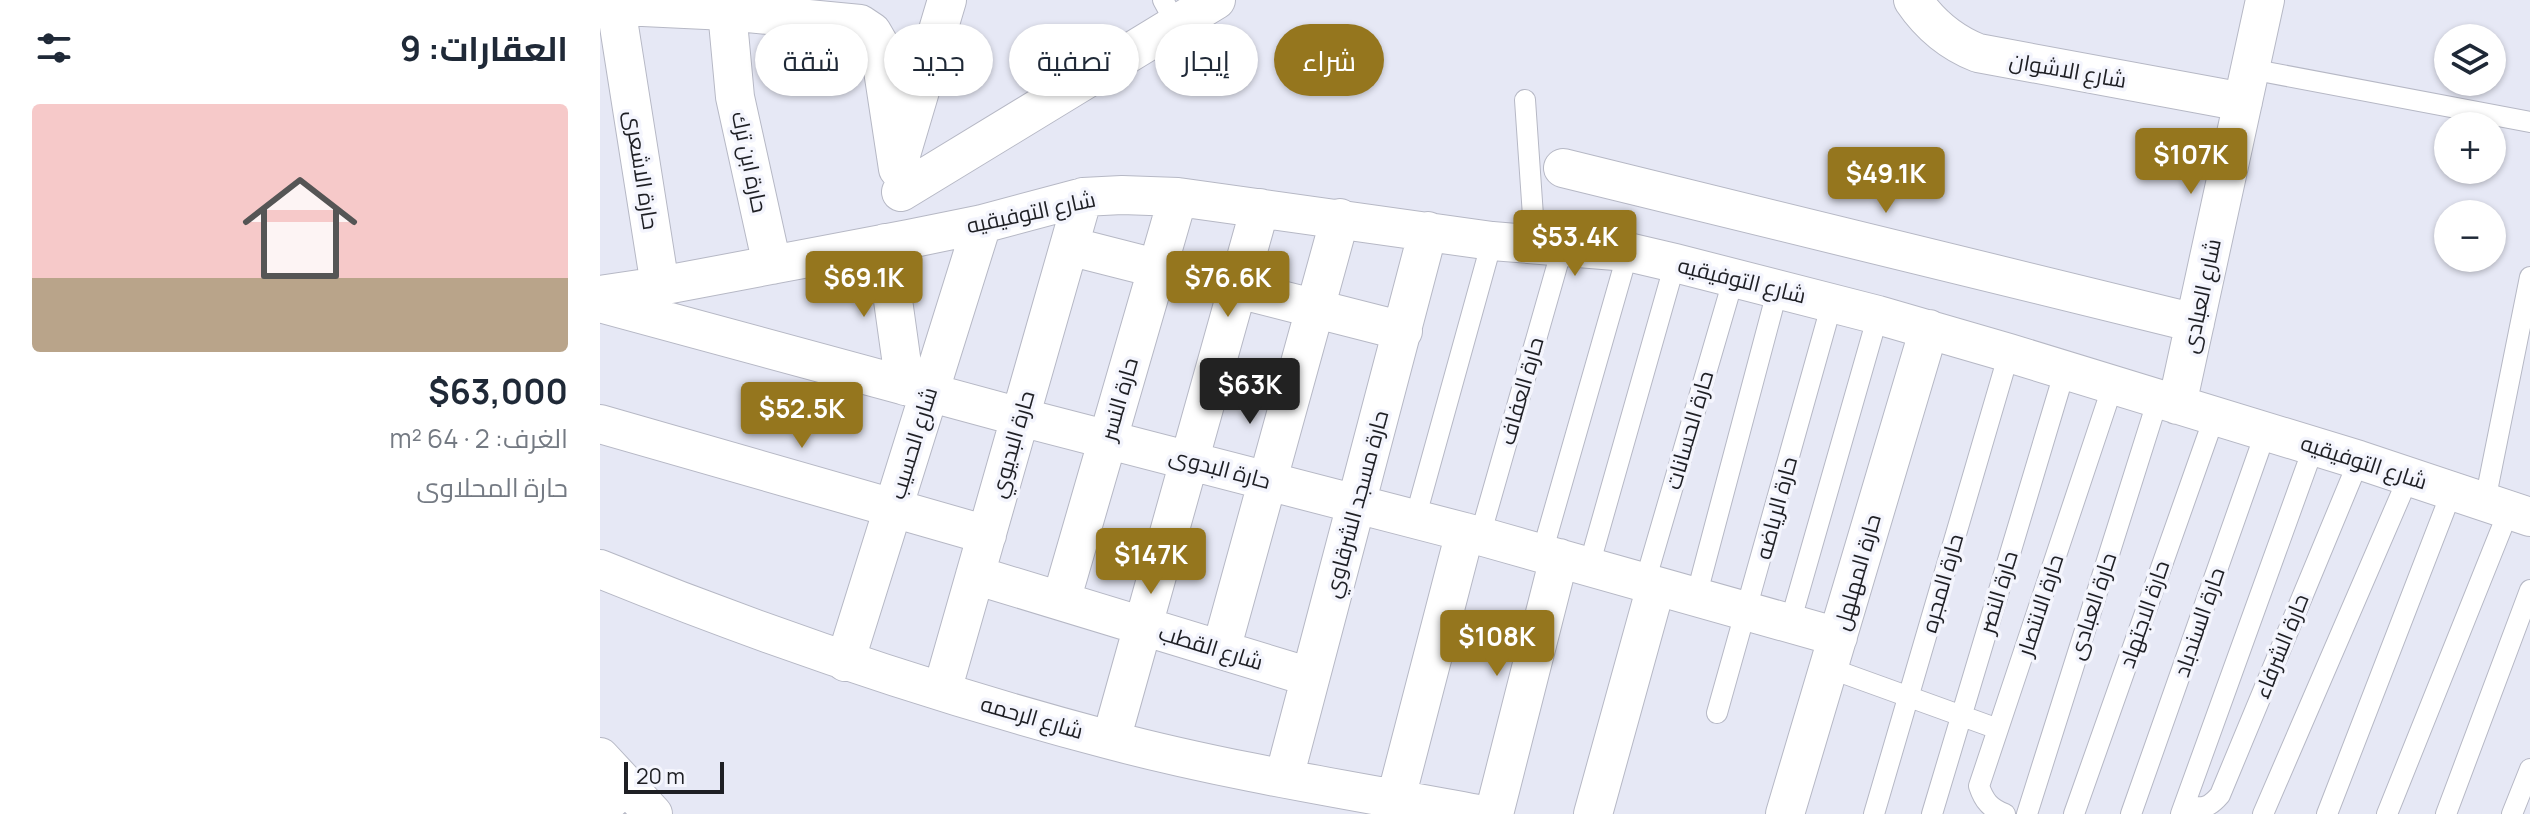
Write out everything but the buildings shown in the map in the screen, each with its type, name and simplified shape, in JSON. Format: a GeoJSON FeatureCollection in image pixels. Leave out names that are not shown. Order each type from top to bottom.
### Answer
{"type":"FeatureCollection","features":[{"type":"Feature","properties":{"kind":"street"},"geometry":{"type":"LineString","coordinates":[[899,180],[947,0]]}},
{"type":"Feature","properties":{"kind":"street"},"geometry":{"type":"LineString","coordinates":[[899,180],[1169,12],[1216,0]]}},
{"type":"Feature","properties":{"kind":"street","name":"شارع الاشوان"},"geometry":{"type":"LineString","coordinates":[[1913,0],[1944,35],[1978,53],[2246,86]]}},
{"type":"Feature","properties":{"kind":"street","name":"شارع العبادى"},"geometry":{"type":"LineString","coordinates":[[2167,402],[2195,323],[2265,0]]}},
{"type":"Feature","properties":{"kind":"street"},"geometry":{"type":"LineString","coordinates":[[608,6],[727,11],[860,24],[872,32],[879,44],[899,180],[897,241],[917,389]]}},
{"type":"Feature","properties":{"kind":"street","name":"حارة الاشعرى"},"geometry":{"type":"LineString","coordinates":[[608,6],[660,286]]}},
{"type":"Feature","properties":{"kind":"street","name":"حارة ابن ترك"},"geometry":{"type":"LineString","coordinates":[[727,11],[735,97],[772,265]]}},
{"type":"Feature","properties":{"kind":"street"},"geometry":{"type":"LineString","coordinates":[[1563,168],[2195,323]]}},
{"type":"Feature","properties":{"kind":"street","name":"شارع التوفيقيه"},"geometry":{"type":"LineString","coordinates":[[600,295],[982,224],[1083,197],[1178,197],[1492,241],[1628,252],[1929,329],[2215,415],[2494,505]]}},
{"type":"Feature","properties":{"kind":"street","name":"حارة البديوي"},"geometry":{"type":"LineString","coordinates":[[942,691],[1083,197]]}},
{"type":"Feature","properties":{"kind":"street","name":"حارة النسر"},"geometry":{"type":"LineString","coordinates":[[1061,601],[1178,197]]}},
{"type":"Feature","properties":{"kind":"street"},"geometry":{"type":"LineString","coordinates":[[1111,740],[1260,208]]}},
{"type":"Feature","properties":{"kind":"street"},"geometry":{"type":"LineString","coordinates":[[1221,650],[1340,218]]}},
{"type":"Feature","properties":{"kind":"street","name":"شارع الحسيب"},"geometry":{"type":"LineString","coordinates":[[845,662],[893,508],[917,389],[982,224]]}},
{"type":"Feature","properties":{"kind":"street","name":"حارة مسجد الشرقاوي"},"geometry":{"type":"LineString","coordinates":[[1284,778],[1428,231]]}},
{"type":"Feature","properties":{"kind":"street"},"geometry":{"type":"LineString","coordinates":[[1069,246],[1403,331]]}},
{"type":"Feature","properties":{"kind":"street","name":"حارة البدوى"},"geometry":{"type":"LineString","coordinates":[[600,303],[1020,417],[1472,534],[1748,611],[1790,623],[1834,652]]}},
{"type":"Feature","properties":{"kind":"street","name":"حارة المهلهل"},"geometry":{"type":"LineString","coordinates":[[1785,814],[1929,329]]}},
{"type":"Feature","properties":{"kind":"street"},"geometry":{"type":"LineString","coordinates":[[600,424],[987,535]]}},
{"type":"Feature","properties":{"kind":"street","name":"حارة العفاف"},"geometry":{"type":"LineString","coordinates":[[1396,798],[1472,534]]}},
{"type":"Feature","properties":{"kind":"street"},"geometry":{"type":"LineString","coordinates":[[1494,814],[1564,559]]}},
{"type":"Feature","properties":{"kind":"street","name":"شارع الرحمه"},"geometry":{"type":"LineString","coordinates":[[600,569],[845,662],[1111,740],[1284,778],[1478,814]]}},
{"type":"Feature","properties":{"kind":"street","name":"شارع القطب"},"geometry":{"type":"LineString","coordinates":[[975,575],[1310,677]]}},
{"type":"Feature","properties":{"kind":"street","name":"حارة الحسانات"},"geometry":{"type":"LineString","coordinates":[[1593,814],[1650,584]]}},
{"type":"Feature","properties":{"kind":"street"},"geometry":{"type":"LineString","coordinates":[[600,757],[613,797],[653,814]]}},
{"type":"Feature","properties":{"kind":"lane","name":"شارع الاشوان"},"geometry":{"type":"LineString","coordinates":[[2246,86],[2530,122]]}},
{"type":"Feature","properties":{"kind":"lane","name":"حارة العفاف"},"geometry":{"type":"LineString","coordinates":[[1472,534],[1549,245],[1525,100]]}},
{"type":"Feature","properties":{"kind":"lane"},"geometry":{"type":"LineString","coordinates":[[1415,519],[1492,241]]}},
{"type":"Feature","properties":{"kind":"lane"},"geometry":{"type":"LineString","coordinates":[[1564,559],[1628,252]]}},
{"type":"Feature","properties":{"kind":"lane"},"geometry":{"type":"LineString","coordinates":[[1564,559],[1675,263]]}},
{"type":"Feature","properties":{"kind":"lane","name":"حارة الحسانات"},"geometry":{"type":"LineString","coordinates":[[1650,584],[1734,277]]}},
{"type":"Feature","properties":{"kind":"lane"},"geometry":{"type":"LineString","coordinates":[[2387,814],[2494,505],[2530,277]]}},
{"type":"Feature","properties":{"kind":"lane"},"geometry":{"type":"LineString","coordinates":[[1696,597],[1778,288]]}},
{"type":"Feature","properties":{"kind":"lane","name":"حارة الرياضه"},"geometry":{"type":"LineString","coordinates":[[1717,713],[1832,303]]}},
{"type":"Feature","properties":{"kind":"lane"},"geometry":{"type":"LineString","coordinates":[[1790,623],[1878,315]]}},
{"type":"Feature","properties":{"kind":"lane","name":"حارة المجره"},"geometry":{"type":"LineString","coordinates":[[1874,814],[2009,353]]}},
{"type":"Feature","properties":{"kind":"lane","name":"حارة النصر"},"geometry":{"type":"LineString","coordinates":[[1932,814],[2065,370]]}},
{"type":"Feature","properties":{"kind":"lane","name":"حارة الانتصار"},"geometry":{"type":"LineString","coordinates":[[2005,814],[1993,809],[1983,799],[1979,786],[2113,385]]}},
{"type":"Feature","properties":{"kind":"lane","name":"حارة العبادى"},"geometry":{"type":"LineString","coordinates":[[2027,814],[2167,402]]}},
{"type":"Feature","properties":{"kind":"lane","name":"حارة الاجتهاد"},"geometry":{"type":"LineString","coordinates":[[2074,814],[2215,415]]}},
{"type":"Feature","properties":{"kind":"lane","name":"حارة السندباد"},"geometry":{"type":"LineString","coordinates":[[2131,814],[2266,431]]}},
{"type":"Feature","properties":{"kind":"lane"},"geometry":{"type":"LineString","coordinates":[[2183,809],[2314,446]]}},
{"type":"Feature","properties":{"kind":"lane","name":"حارة الشرفاء"},"geometry":{"type":"LineString","coordinates":[[2183,809],[2202,809],[2220,795],[2359,460]]}},
{"type":"Feature","properties":{"kind":"lane"},"geometry":{"type":"LineString","coordinates":[[2263,814],[2409,476]]}},
{"type":"Feature","properties":{"kind":"lane"},"geometry":{"type":"LineString","coordinates":[[2327,814],[2494,505]]}},
{"type":"Feature","properties":{"kind":"lane"},"geometry":{"type":"LineString","coordinates":[[2446,814],[2530,590]]}},
{"type":"Feature","properties":{"kind":"lane"},"geometry":{"type":"LineString","coordinates":[[1834,652],[1908,697],[1998,729]]}},
{"type":"Feature","properties":{"kind":"lane"},"geometry":{"type":"LineString","coordinates":[[2512,814],[2530,769]]}}]}
